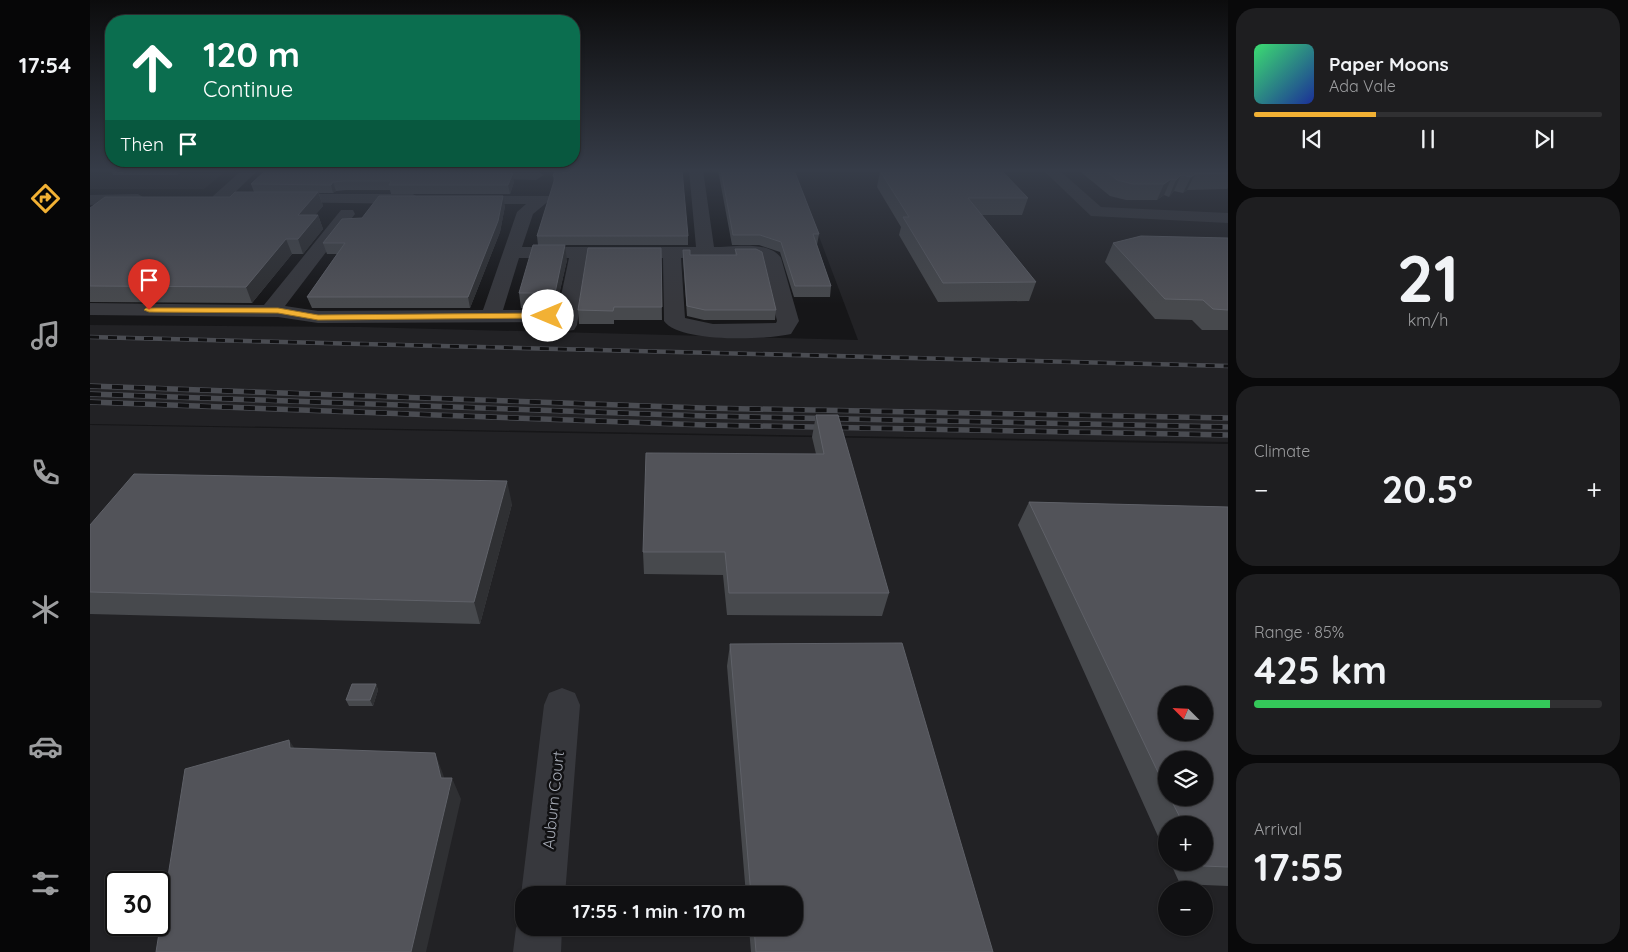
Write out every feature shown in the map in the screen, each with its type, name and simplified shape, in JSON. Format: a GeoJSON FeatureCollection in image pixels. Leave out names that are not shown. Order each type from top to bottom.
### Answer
{"type":"FeatureCollection","features":[{"type":"Feature","properties":{"kind":"street"},"geometry":{"type":"LineString","coordinates":[[270,311],[296,281],[346,214]]}},
{"type":"Feature","properties":{"kind":"street"},"geometry":{"type":"LineString","coordinates":[[490,316],[524,214]]}},
{"type":"Feature","properties":{"kind":"street"},"geometry":{"type":"LineString","coordinates":[[701,214],[706,252]]}},
{"type":"Feature","properties":{"kind":"street"},"geometry":{"type":"LineString","coordinates":[[1150,214],[1228,218]]}},
{"type":"Feature","properties":{"kind":"street"},"geometry":{"type":"LineString","coordinates":[[511,253],[672,252],[759,252],[772,258],[788,321],[783,329],[709,329],[685,326],[675,322],[672,252]]}},
{"type":"Feature","properties":{"kind":"street"},"geometry":{"type":"LineString","coordinates":[[90,309],[270,311],[318,317],[490,316],[567,320],[579,253]]}},
{"type":"Feature","properties":{"kind":"street","name":"Auburn Court"},"geometry":{"type":"LineString","coordinates":[[544,886],[562,705]]}},
{"type":"Feature","properties":{"kind":"street"},"geometry":{"type":"LineString","coordinates":[[537,952],[539,936]]}},
{"type":"Feature","properties":{"kind":"shaded area"},"geometry":{"type":"Polygon","coordinates":[[[811,214],[1228,214],[1228,442],[90,424],[90,325],[361,327],[858,340],[811,214]]]}},
{"type":"Feature","properties":{"kind":"shaded area"},"geometry":{"type":"Polygon","coordinates":[[[90,425],[1228,444],[1228,952],[90,952],[90,425]]]}},
{"type":"Feature","properties":{"kind":"building"},"geometry":{"type":"Polygon","coordinates":[[[90,214],[318,215],[298,239],[286,239],[246,287],[90,286],[90,214]]]}},
{"type":"Feature","properties":{"kind":"building"},"geometry":{"type":"Polygon","coordinates":[[[365,214],[499,214],[468,297],[307,297],[345,243],[323,243],[342,219],[362,218],[365,214]]]}},
{"type":"Feature","properties":{"kind":"building"},"geometry":{"type":"Polygon","coordinates":[[[544,214],[686,214],[688,236],[537,236],[544,214]]]}},
{"type":"Feature","properties":{"kind":"building"},"geometry":{"type":"Polygon","coordinates":[[[729,214],[811,214],[819,234],[813,234],[831,286],[795,286],[781,242],[760,235],[733,235],[729,214]]]}},
{"type":"Feature","properties":{"kind":"building"},"geometry":{"type":"Polygon","coordinates":[[[907,214],[981,214],[1036,282],[943,283],[903,217],[909,217],[907,214]]]}},
{"type":"Feature","properties":{"kind":"building"},"geometry":{"type":"Polygon","coordinates":[[[1141,236],[1228,238],[1228,310],[1213,309],[1203,300],[1165,299],[1113,243],[1141,236]]]}},
{"type":"Feature","properties":{"kind":"building"},"geometry":{"type":"Polygon","coordinates":[[[533,245],[565,245],[555,293],[519,293],[533,245]]]}},
{"type":"Feature","properties":{"kind":"building"},"geometry":{"type":"Polygon","coordinates":[[[588,248],[661,248],[662,307],[614,307],[613,311],[578,310],[588,248]]]}},
{"type":"Feature","properties":{"kind":"building"},"geometry":{"type":"Polygon","coordinates":[[[735,249],[756,249],[762,252],[776,310],[705,310],[687,306],[683,250],[690,250],[690,255],[737,255],[735,249]]]}},
{"type":"Feature","properties":{"kind":"building"},"geometry":{"type":"Polygon","coordinates":[[[816,415],[838,415],[889,593],[729,593],[725,552],[643,552],[646,453],[824,454],[816,415]]]}},
{"type":"Feature","properties":{"kind":"building"},"geometry":{"type":"Polygon","coordinates":[[[134,474],[507,481],[474,602],[90,592],[90,525],[134,474]]]}},
{"type":"Feature","properties":{"kind":"building"},"geometry":{"type":"Polygon","coordinates":[[[1029,502],[1228,507],[1228,867],[1213,866],[1213,816],[1179,816],[1174,806],[1213,806],[1213,751],[1158,751],[1158,772],[1029,502]]]}},
{"type":"Feature","properties":{"kind":"building"},"geometry":{"type":"Polygon","coordinates":[[[902,643],[993,952],[756,952],[755,936],[803,936],[803,886],[750,886],[730,644],[902,643]]]}},
{"type":"Feature","properties":{"kind":"building"},"geometry":{"type":"Polygon","coordinates":[[[352,684],[376,684],[370,700],[346,700],[352,684]]]}},
{"type":"Feature","properties":{"kind":"building"},"geometry":{"type":"Polygon","coordinates":[[[289,740],[290,748],[435,753],[441,778],[452,778],[411,952],[156,952],[159,936],[170,936],[169,871],[185,769],[289,740]]]}},
{"type":"Feature","properties":{"kind":"railway"},"geometry":{"type":"LineString","coordinates":[[90,337],[1228,366]]}},
{"type":"Feature","properties":{"kind":"railway"},"geometry":{"type":"LineString","coordinates":[[90,386],[703,408],[1228,418]]}},
{"type":"Feature","properties":{"kind":"railway"},"geometry":{"type":"LineString","coordinates":[[90,394],[705,416],[1228,427]]}},
{"type":"Feature","properties":{"kind":"railway"},"geometry":{"type":"LineString","coordinates":[[90,402],[705,425],[1228,435]]}},
{"type":"Feature","properties":{"kind":"route"},"geometry":{"type":"LineString","coordinates":[[149,310],[278,311],[318,317],[548,316]]}}]}
